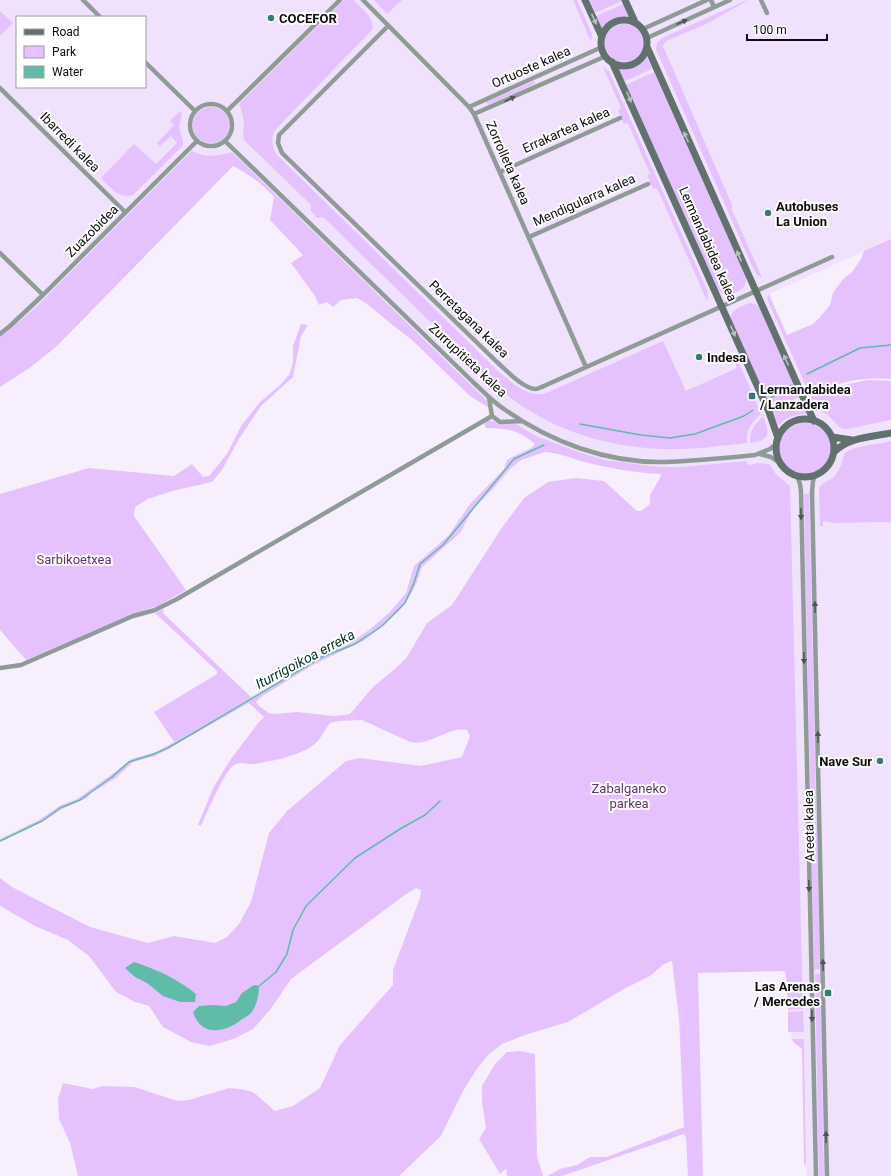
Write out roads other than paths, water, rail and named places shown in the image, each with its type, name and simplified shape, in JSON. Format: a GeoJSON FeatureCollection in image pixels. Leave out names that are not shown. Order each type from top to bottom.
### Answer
{"type":"FeatureCollection","features":[{"type":"Feature","properties":{"kind":"street"},"geometry":{"type":"LineString","coordinates":[[83,0],[99,16]]}},
{"type":"Feature","properties":{"kind":"street"},"geometry":{"type":"LineString","coordinates":[[227,111],[340,0]]}},
{"type":"Feature","properties":{"kind":"street","name":"Zorrolleta kalea"},"geometry":{"type":"LineString","coordinates":[[363,0],[470,107],[586,367]]}},
{"type":"Feature","properties":{"kind":"street"},"geometry":{"type":"LineString","coordinates":[[585,0],[602,37],[602,47],[606,56],[612,62],[622,65],[633,64],[642,57],[647,47],[647,38],[643,29],[635,22],[629,20],[622,20],[609,25],[602,37]]}},
{"type":"Feature","properties":{"kind":"street"},"geometry":{"type":"LineString","coordinates":[[625,0],[635,22]]}},
{"type":"Feature","properties":{"kind":"street"},"geometry":{"type":"LineString","coordinates":[[643,29],[707,0]]}},
{"type":"Feature","properties":{"kind":"street"},"geometry":{"type":"LineString","coordinates":[[712,0],[714,7]]}},
{"type":"Feature","properties":{"kind":"street"},"geometry":{"type":"LineString","coordinates":[[647,38],[730,0]]}},
{"type":"Feature","properties":{"kind":"street"},"geometry":{"type":"LineString","coordinates":[[761,0],[767,13]]}},
{"type":"Feature","properties":{"kind":"street","name":"Perretagana kalea"},"geometry":{"type":"LineString","coordinates":[[388,26],[280,135],[278,143],[282,153],[498,363],[516,378],[532,388],[539,388],[832,257]]}},
{"type":"Feature","properties":{"kind":"street","name":"Ortuoste kalea"},"geometry":{"type":"LineString","coordinates":[[470,107],[602,47]]}},
{"type":"Feature","properties":{"kind":"street","name":"Lermandabidea kalea"},"geometry":{"type":"LineString","coordinates":[[647,47],[814,421]]}},
{"type":"Feature","properties":{"kind":"street","name":"Ortuoste kalea"},"geometry":{"type":"LineString","coordinates":[[474,114],[606,56]]}},
{"type":"Feature","properties":{"kind":"street","name":"Lermandabidea kalea"},"geometry":{"type":"LineString","coordinates":[[612,62],[769,412],[778,440]]}},
{"type":"Feature","properties":{"kind":"street"},"geometry":{"type":"LineString","coordinates":[[146,63],[195,111]]}},
{"type":"Feature","properties":{"kind":"street","name":"Ibarredi kalea"},"geometry":{"type":"LineString","coordinates":[[0,88],[125,212]]}},
{"type":"Feature","properties":{"kind":"street"},"geometry":{"type":"LineString","coordinates":[[208,104],[219,105],[227,111],[232,123],[230,136],[225,141],[221,144],[211,146],[201,144],[193,137],[190,121],[195,111],[208,104]]}},
{"type":"Feature","properties":{"kind":"street","name":"Errakartea kalea"},"geometry":{"type":"LineString","coordinates":[[500,172],[620,118]]}},
{"type":"Feature","properties":{"kind":"street","name":"Zuazobidea"},"geometry":{"type":"LineString","coordinates":[[0,334],[43,295],[197,141]]}},
{"type":"Feature","properties":{"kind":"street","name":"Zurrupitieta kalea"},"geometry":{"type":"LineString","coordinates":[[225,141],[489,398],[522,422],[568,444],[621,458],[662,462],[714,459],[760,454],[770,449],[778,440]]}},
{"type":"Feature","properties":{"kind":"street","name":"Mendigularra kalea"},"geometry":{"type":"LineString","coordinates":[[529,237],[648,184]]}},
{"type":"Feature","properties":{"kind":"street"},"geometry":{"type":"LineString","coordinates":[[0,253],[43,295]]}},
{"type":"Feature","properties":{"kind":"street"},"geometry":{"type":"LineString","coordinates":[[489,398],[492,416],[500,422],[522,422]]}},
{"type":"Feature","properties":{"kind":"street"},"geometry":{"type":"LineString","coordinates":[[0,668],[21,665],[133,616],[160,607],[492,416]]}},
{"type":"Feature","properties":{"kind":"street"},"geometry":{"type":"LineString","coordinates":[[807,420],[814,421],[828,430],[832,437],[834,452],[830,464],[826,469],[815,476],[806,478],[797,476],[785,469],[781,464],[776,450],[778,440],[787,426],[793,422],[807,420]]}},
{"type":"Feature","properties":{"kind":"street"},"geometry":{"type":"LineString","coordinates":[[834,452],[839,447],[852,440],[891,433]]}},
{"type":"Feature","properties":{"kind":"street"},"geometry":{"type":"LineString","coordinates":[[832,437],[852,440]]}},
{"type":"Feature","properties":{"kind":"street","name":"Zurrupitieta kalea"},"geometry":{"type":"LineString","coordinates":[[760,454],[771,457],[781,464]]}},
{"type":"Feature","properties":{"kind":"street","name":"Areeta kalea"},"geometry":{"type":"LineString","coordinates":[[797,476],[801,492],[816,1176]]}},
{"type":"Feature","properties":{"kind":"street","name":"Areeta kalea"},"geometry":{"type":"LineString","coordinates":[[815,476],[812,492],[827,1176]]}},
{"type":"Feature","properties":{"kind":"water"},"geometry":{"type":"Polygon","coordinates":[[[134,962],[159,971],[181,983],[196,994],[195,1002],[180,1002],[163,996],[147,983],[135,977],[125,968],[134,962]]]}},
{"type":"Feature","properties":{"kind":"water"},"geometry":{"type":"Polygon","coordinates":[[[254,985],[259,986],[258,996],[255,1007],[250,1014],[227,1028],[220,1030],[207,1029],[201,1026],[193,1012],[199,1006],[226,1006],[236,1002],[242,993],[254,985]]]}},
{"type":"Feature","properties":{"kind":"waterway","name":"Iturrigoikoa erreka"},"geometry":{"type":"LineString","coordinates":[[807,374],[860,348],[891,345]]}},
{"type":"Feature","properties":{"kind":"waterway","name":"Iturrigoikoa erreka"},"geometry":{"type":"LineString","coordinates":[[769,399],[792,385]]}},
{"type":"Feature","properties":{"kind":"waterway","name":"Iturrigoikoa erreka"},"geometry":{"type":"LineString","coordinates":[[580,424],[641,435],[670,438],[695,434],[744,416],[753,410]]}},
{"type":"Feature","properties":{"kind":"waterway","name":"Iturrigoikoa erreka"},"geometry":{"type":"LineString","coordinates":[[0,841],[42,821],[60,808],[80,800],[112,777],[129,762],[168,748],[322,657],[355,644],[382,626],[405,603],[414,583],[420,564],[443,545],[514,459],[544,445]]}},
{"type":"Feature","properties":{"kind":"waterway"},"geometry":{"type":"LineString","coordinates":[[259,986],[276,972],[287,954],[293,930],[306,906],[355,858],[425,815],[440,801]]}},
{"type":"Feature","properties":{"kind":"place","name":"COCEFOR"},"geometry":{"type":"Point","coordinates":[271,18]}},
{"type":"Feature","properties":{"kind":"place","name":"Autobuses La Union"},"geometry":{"type":"Point","coordinates":[768,213]}},
{"type":"Feature","properties":{"kind":"place","name":"Indesa"},"geometry":{"type":"Point","coordinates":[699,357]}},
{"type":"Feature","properties":{"kind":"place","name":"Lermandabidea / Lanzadera"},"geometry":{"type":"Point","coordinates":[752,396]}},
{"type":"Feature","properties":{"kind":"place","name":"Nave Sur"},"geometry":{"type":"Point","coordinates":[880,761]}},
{"type":"Feature","properties":{"kind":"place","name":"Las Arenas / Mercedes"},"geometry":{"type":"Point","coordinates":[828,993]}},
{"type":"Feature","properties":{"kind":"park label","name":"Sarbikoetxea"},"geometry":{"type":"Point","coordinates":[74,559]}},
{"type":"Feature","properties":{"kind":"park label","name":"Zabalganeko parkea"},"geometry":{"type":"Point","coordinates":[629,796]}}]}
